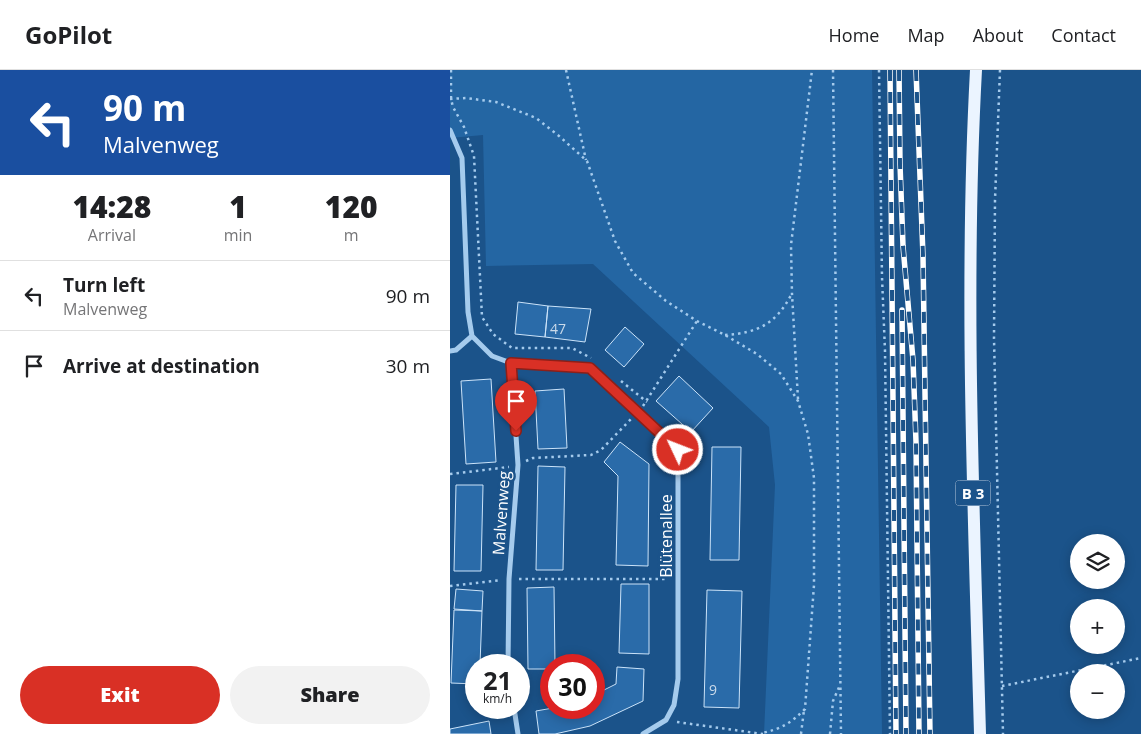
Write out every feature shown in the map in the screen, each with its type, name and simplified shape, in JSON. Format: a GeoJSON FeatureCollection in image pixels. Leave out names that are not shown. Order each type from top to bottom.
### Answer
{"type":"FeatureCollection","features":[{"type":"Feature","properties":{"kind":"main road","name":"B 3"},"geometry":{"type":"LineString","coordinates":[[976,70],[970,261],[973,490],[980,734]]}},
{"type":"Feature","properties":{"kind":"street"},"geometry":{"type":"LineString","coordinates":[[450,351],[456,350],[472,336],[468,312],[462,158],[451,133]]}},
{"type":"Feature","properties":{"kind":"street","name":"Blütenallee"},"geometry":{"type":"LineString","coordinates":[[472,336],[492,356],[511,363],[590,368],[678,450],[678,679],[674,705],[666,720]]}},
{"type":"Feature","properties":{"kind":"street","name":"Malvenweg"},"geometry":{"type":"LineString","coordinates":[[508,654],[509,579],[518,465],[511,363]]}},
{"type":"Feature","properties":{"kind":"street"},"geometry":{"type":"LineString","coordinates":[[516,719],[518,734]]}},
{"type":"Feature","properties":{"kind":"street"},"geometry":{"type":"LineString","coordinates":[[643,734],[666,720]]}},
{"type":"Feature","properties":{"kind":"path"},"geometry":{"type":"LineString","coordinates":[[451,70],[450,99],[464,127],[474,156],[482,317],[493,334],[512,348],[572,348],[591,358]]}},
{"type":"Feature","properties":{"kind":"path"},"geometry":{"type":"LineString","coordinates":[[566,70],[587,161],[615,241],[632,273],[666,301],[696,321],[757,354],[781,374],[798,401]]}},
{"type":"Feature","properties":{"kind":"path"},"geometry":{"type":"LineString","coordinates":[[801,734],[814,585],[814,478],[808,434],[798,401],[791,245],[812,70]]}},
{"type":"Feature","properties":{"kind":"path"},"geometry":{"type":"LineString","coordinates":[[833,70],[841,734]]}},
{"type":"Feature","properties":{"kind":"path"},"geometry":{"type":"LineString","coordinates":[[879,70],[890,734]]}},
{"type":"Feature","properties":{"kind":"path"},"geometry":{"type":"LineString","coordinates":[[1000,70],[995,200],[994,338],[1003,734]]}},
{"type":"Feature","properties":{"kind":"path"},"geometry":{"type":"LineString","coordinates":[[450,99],[466,98],[496,102],[536,118],[587,161]]}},
{"type":"Feature","properties":{"kind":"path"},"geometry":{"type":"LineString","coordinates":[[725,335],[752,331],[769,323],[784,309],[792,294]]}},
{"type":"Feature","properties":{"kind":"path"},"geometry":{"type":"LineString","coordinates":[[619,380],[647,402],[696,321]]}},
{"type":"Feature","properties":{"kind":"path"},"geometry":{"type":"LineString","coordinates":[[450,474],[500,469],[518,465],[533,458],[591,455],[601,450],[637,412]]}},
{"type":"Feature","properties":{"kind":"path"},"geometry":{"type":"LineString","coordinates":[[450,586],[509,579],[679,579]]}},
{"type":"Feature","properties":{"kind":"path"},"geometry":{"type":"LineString","coordinates":[[1002,686],[1141,658]]}},
{"type":"Feature","properties":{"kind":"path"},"geometry":{"type":"LineString","coordinates":[[830,734],[833,701],[840,683]]}},
{"type":"Feature","properties":{"kind":"path"},"geometry":{"type":"LineString","coordinates":[[666,720],[763,734],[778,729],[794,720],[804,709]]}},
{"type":"Feature","properties":{"kind":"shaded area"},"geometry":{"type":"Polygon","coordinates":[[[450,70],[872,70],[882,734],[764,734],[775,485],[769,427],[593,264],[486,266],[483,135],[450,138],[450,70]]]}},
{"type":"Feature","properties":{"kind":"building"},"geometry":{"type":"Polygon","coordinates":[[[518,302],[548,306],[545,337],[515,334],[518,302]]]}},
{"type":"Feature","properties":{"kind":"building"},"geometry":{"type":"Polygon","coordinates":[[[548,306],[591,309],[585,342],[545,337],[548,306]]]}},
{"type":"Feature","properties":{"kind":"building"},"geometry":{"type":"Polygon","coordinates":[[[625,327],[644,344],[624,367],[605,350],[625,327]]]}},
{"type":"Feature","properties":{"kind":"building"},"geometry":{"type":"Polygon","coordinates":[[[679,376],[713,408],[691,432],[656,401],[679,376]]]}},
{"type":"Feature","properties":{"kind":"building"},"geometry":{"type":"Polygon","coordinates":[[[491,379],[496,462],[466,464],[461,381],[491,379]]]}},
{"type":"Feature","properties":{"kind":"building"},"geometry":{"type":"Polygon","coordinates":[[[564,389],[567,448],[538,449],[535,391],[564,389]]]}},
{"type":"Feature","properties":{"kind":"building"},"geometry":{"type":"Polygon","coordinates":[[[620,442],[649,464],[648,566],[616,565],[618,476],[604,462],[620,442]]]}},
{"type":"Feature","properties":{"kind":"building"},"geometry":{"type":"Polygon","coordinates":[[[712,447],[741,447],[739,560],[710,560],[712,447]]]}},
{"type":"Feature","properties":{"kind":"building"},"geometry":{"type":"Polygon","coordinates":[[[538,466],[565,467],[563,570],[536,570],[538,466]]]}},
{"type":"Feature","properties":{"kind":"building"},"geometry":{"type":"Polygon","coordinates":[[[456,485],[483,485],[481,571],[454,571],[456,485]]]}},
{"type":"Feature","properties":{"kind":"building"},"geometry":{"type":"Polygon","coordinates":[[[621,584],[649,584],[649,654],[619,653],[621,584]]]}},
{"type":"Feature","properties":{"kind":"building"},"geometry":{"type":"Polygon","coordinates":[[[554,587],[555,654],[540,654],[540,669],[530,669],[530,654],[528,654],[527,588],[554,587]]]}},
{"type":"Feature","properties":{"kind":"building"},"geometry":{"type":"Polygon","coordinates":[[[456,589],[483,591],[482,611],[454,609],[456,589]]]}},
{"type":"Feature","properties":{"kind":"building"},"geometry":{"type":"Polygon","coordinates":[[[707,590],[742,591],[739,708],[704,707],[707,590]]]}},
{"type":"Feature","properties":{"kind":"building"},"geometry":{"type":"Polygon","coordinates":[[[454,610],[482,611],[480,654],[465,654],[465,684],[451,683],[454,610]]]}},
{"type":"Feature","properties":{"kind":"building"},"geometry":{"type":"Polygon","coordinates":[[[617,667],[644,669],[643,701],[605,719],[605,690],[616,684],[617,667]]]}},
{"type":"Feature","properties":{"kind":"building"},"geometry":{"type":"Polygon","coordinates":[[[540,710],[540,719],[605,719],[590,726],[555,734],[539,734],[536,711],[540,710]]]}},
{"type":"Feature","properties":{"kind":"building"},"geometry":{"type":"Polygon","coordinates":[[[489,721],[491,734],[450,734],[450,729],[489,721]]]}},
{"type":"Feature","properties":{"kind":"railway"},"geometry":{"type":"LineString","coordinates":[[890,70],[896,734]]}},
{"type":"Feature","properties":{"kind":"railway"},"geometry":{"type":"LineString","coordinates":[[899,70],[903,246],[913,360],[916,442],[919,734]]}},
{"type":"Feature","properties":{"kind":"railway"},"geometry":{"type":"LineString","coordinates":[[916,70],[923,256],[930,734]]}},
{"type":"Feature","properties":{"kind":"railway"},"geometry":{"type":"LineString","coordinates":[[902,310],[906,734]]}},
{"type":"Feature","properties":{"kind":"route"},"geometry":{"type":"LineString","coordinates":[[516,431],[511,363],[590,368],[678,450]]}}]}
